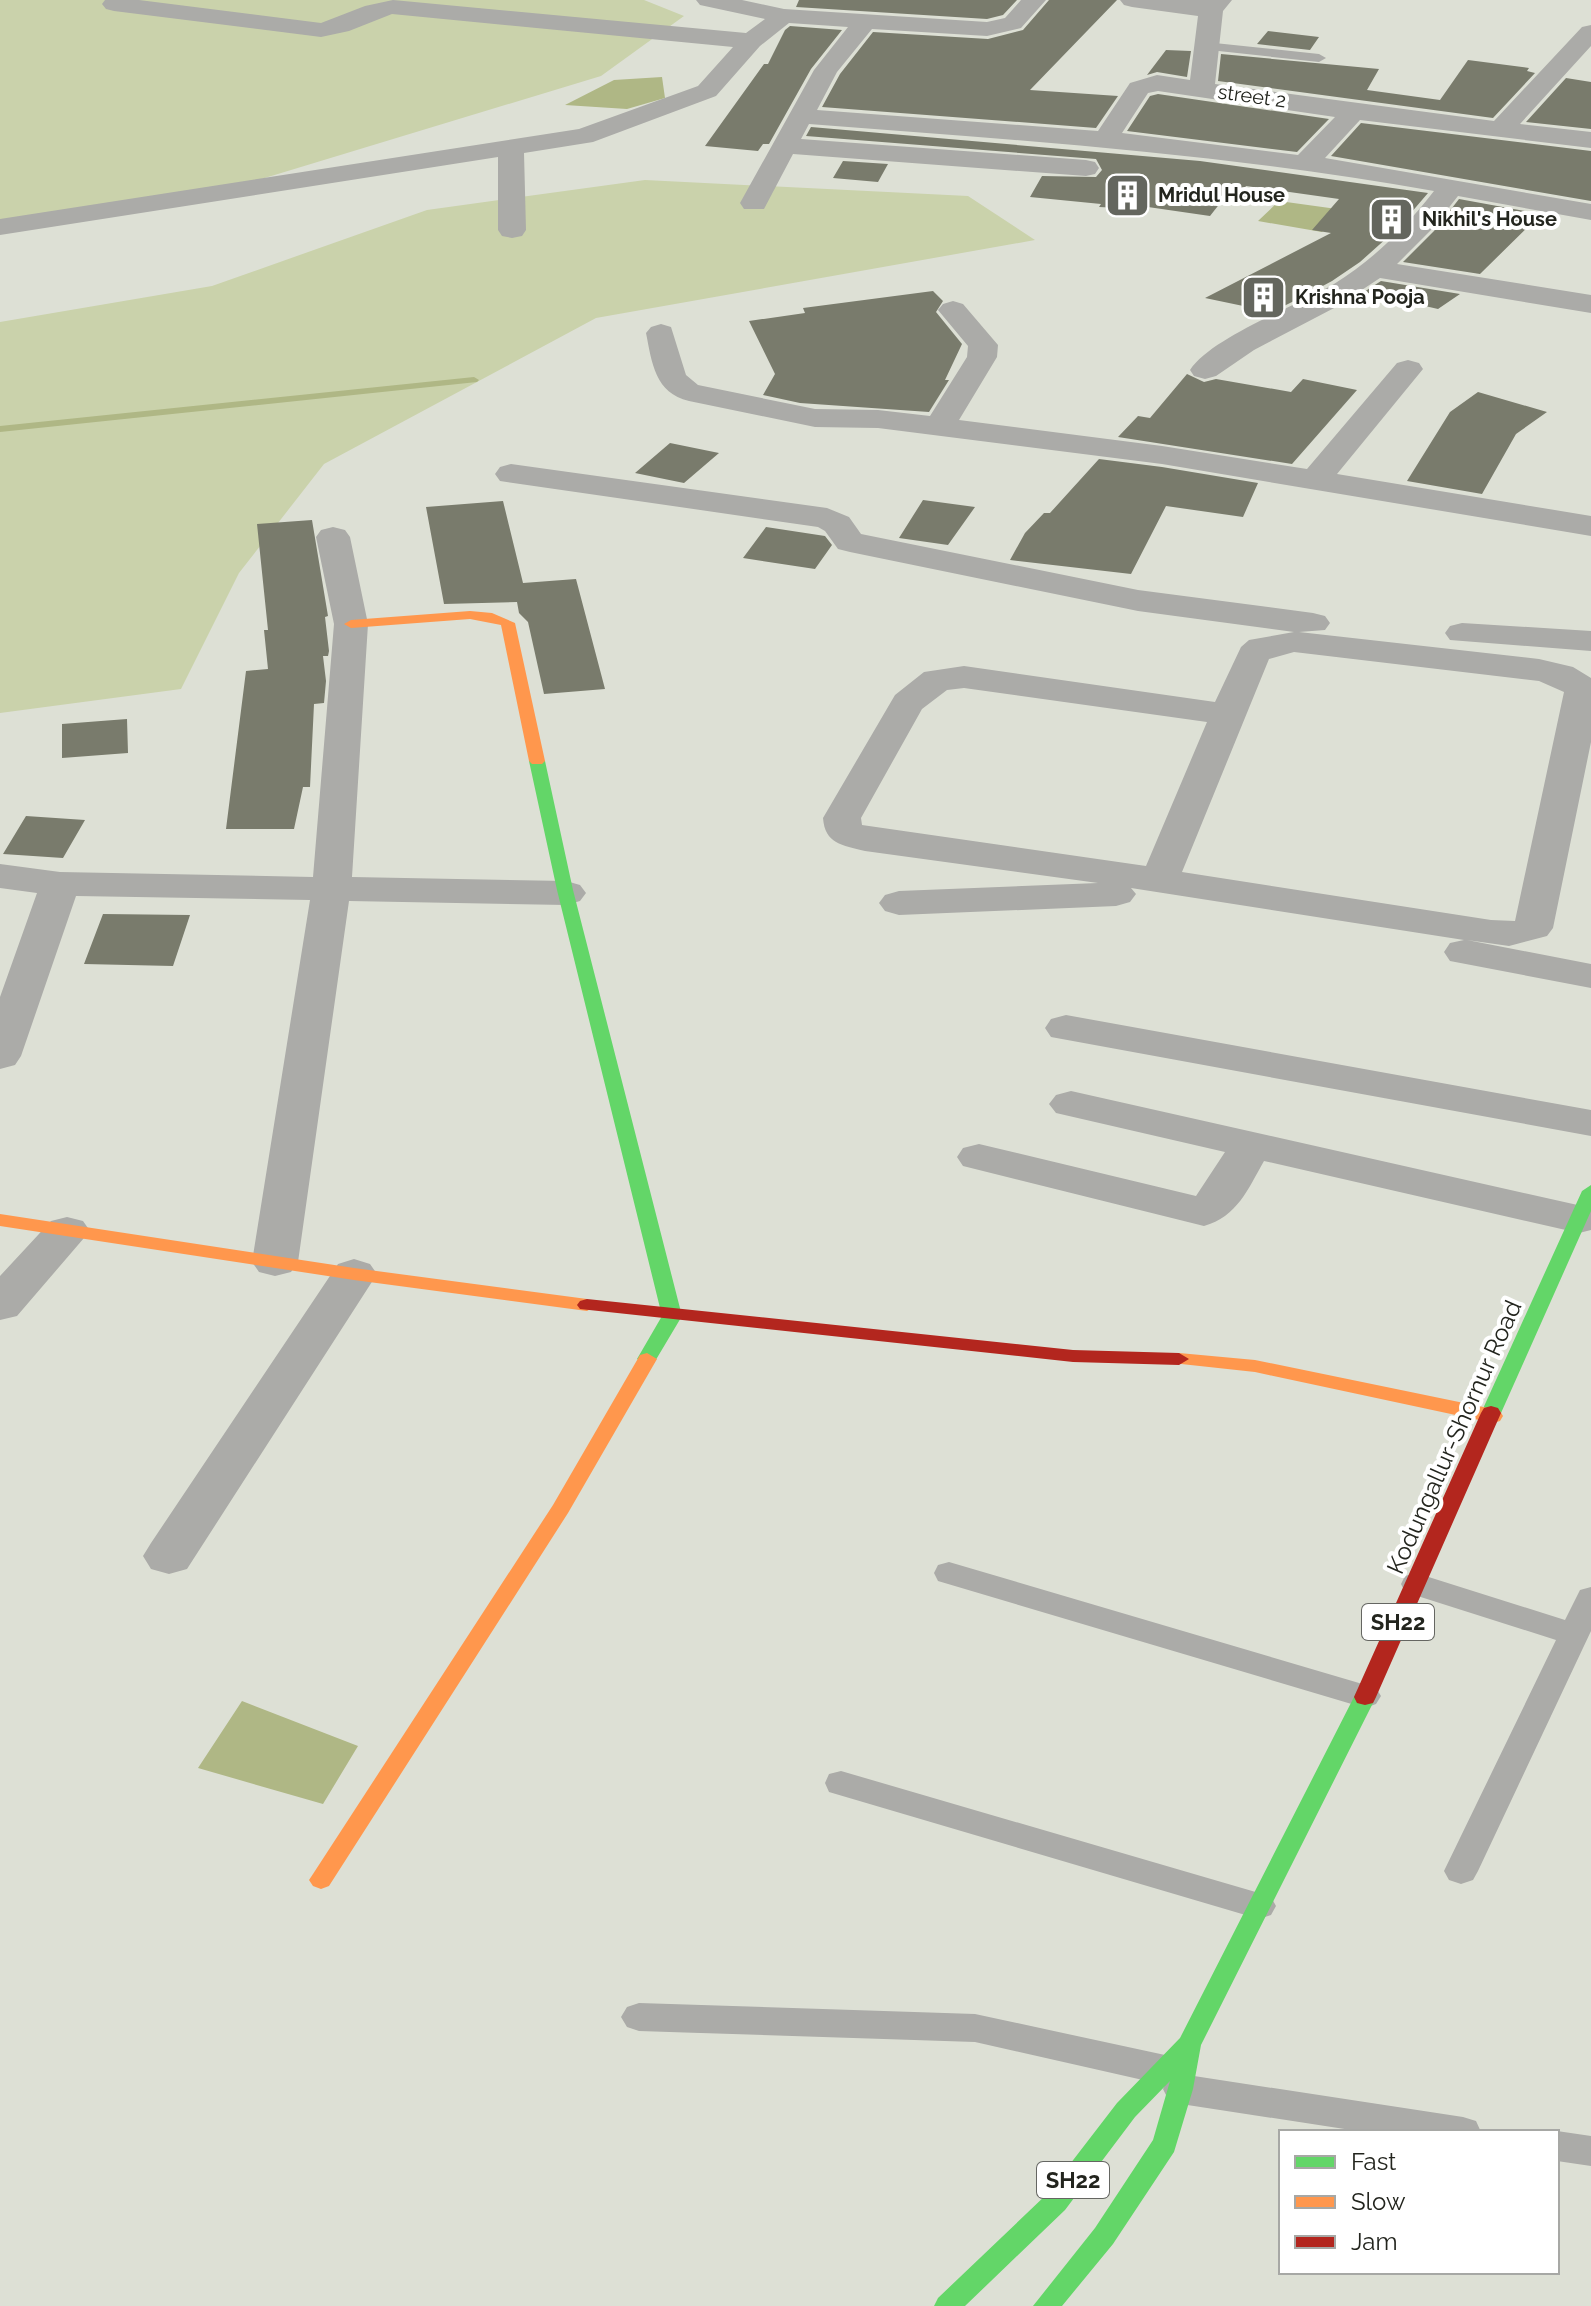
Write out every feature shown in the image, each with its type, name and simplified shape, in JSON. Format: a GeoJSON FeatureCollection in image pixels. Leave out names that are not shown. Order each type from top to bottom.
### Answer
{"type":"FeatureCollection","features":[{"type":"Feature","properties":{"kind":"street"},"geometry":{"type":"LineString","coordinates":[[708,0],[784,16],[987,29],[1013,23],[1034,0]]}},
{"type":"Feature","properties":{"kind":"street"},"geometry":{"type":"LineString","coordinates":[[1132,0],[1215,5],[1205,46],[1202,89]]}},
{"type":"Feature","properties":{"kind":"street"},"geometry":{"type":"LineString","coordinates":[[114,4],[321,30],[341,28],[373,10],[392,7],[751,41]]}},
{"type":"Feature","properties":{"kind":"street"},"geometry":{"type":"LineString","coordinates":[[0,227],[584,136],[707,91],[751,41],[784,16]]}},
{"type":"Feature","properties":{"kind":"street"},"geometry":{"type":"LineString","coordinates":[[754,203],[826,70],[866,21]]}},
{"type":"Feature","properties":{"kind":"street"},"geometry":{"type":"LineString","coordinates":[[1502,128],[1591,32]]}},
{"type":"Feature","properties":{"kind":"street"},"geometry":{"type":"LineString","coordinates":[[1564,61],[1591,65]]}},
{"type":"Feature","properties":{"kind":"street","name":"street 2"},"geometry":{"type":"LineString","coordinates":[[1105,139],[1139,88],[1157,83],[1354,112],[1591,140]]}},
{"type":"Feature","properties":{"kind":"street"},"geometry":{"type":"LineString","coordinates":[[1304,164],[1354,112]]}},
{"type":"Feature","properties":{"kind":"street"},"geometry":{"type":"LineString","coordinates":[[801,116],[1105,139],[1304,164],[1591,212]]}},
{"type":"Feature","properties":{"kind":"street"},"geometry":{"type":"LineString","coordinates":[[784,146],[1110,170]]}},
{"type":"Feature","properties":{"kind":"street"},"geometry":{"type":"LineString","coordinates":[[511,147],[512,230]]}},
{"type":"Feature","properties":{"kind":"street"},"geometry":{"type":"LineString","coordinates":[[1173,174],[1192,150]]}},
{"type":"Feature","properties":{"kind":"street"},"geometry":{"type":"LineString","coordinates":[[1205,370],[1227,352],[1374,269],[1407,241],[1451,187]]}},
{"type":"Feature","properties":{"kind":"street"},"geometry":{"type":"LineString","coordinates":[[1374,269],[1591,304]]}},
{"type":"Feature","properties":{"kind":"street"},"geometry":{"type":"LineString","coordinates":[[940,426],[980,365],[983,345],[953,310]]}},
{"type":"Feature","properties":{"kind":"street"},"geometry":{"type":"LineString","coordinates":[[661,333],[670,377],[677,387],[689,392],[815,418],[878,419],[1162,455],[1591,526]]}},
{"type":"Feature","properties":{"kind":"street"},"geometry":{"type":"LineString","coordinates":[[1315,480],[1408,369]]}},
{"type":"Feature","properties":{"kind":"street"},"geometry":{"type":"LineString","coordinates":[[511,474],[827,518],[837,524],[850,542],[1169,606],[1261,619],[1591,641]]}},
{"type":"Feature","properties":{"kind":"street"},"geometry":{"type":"LineString","coordinates":[[275,1262],[331,891],[351,624],[333,537]]}},
{"type":"Feature","properties":{"kind":"street"},"geometry":{"type":"LineString","coordinates":[[321,1880],[561,1508],[672,1316],[566,893],[508,623],[487,616],[470,615],[351,624]]}},
{"type":"Feature","properties":{"kind":"street"},"geometry":{"type":"LineString","coordinates":[[1169,881],[1162,874],[1164,866],[1226,714],[1253,654],[1261,647],[1275,644],[1317,643],[1576,677],[1574,680],[1583,694],[1576,808],[1536,924],[1524,932],[1491,932],[1182,886],[1169,881],[865,839],[843,831],[842,818],[908,703],[937,680],[964,677],[1226,714]]}},
{"type":"Feature","properties":{"kind":"street"},"geometry":{"type":"LineString","coordinates":[[0,876],[60,884],[566,893]]}},
{"type":"Feature","properties":{"kind":"street"},"geometry":{"type":"LineString","coordinates":[[0,1056],[60,884]]}},
{"type":"Feature","properties":{"kind":"street"},"geometry":{"type":"LineString","coordinates":[[899,903],[1119,894],[1190,898],[1591,976]]}},
{"type":"Feature","properties":{"kind":"street"},"geometry":{"type":"LineString","coordinates":[[1066,1028],[1591,1123]]}},
{"type":"Feature","properties":{"kind":"street"},"geometry":{"type":"LineString","coordinates":[[1071,1104],[1251,1145],[1585,1205]]}},
{"type":"Feature","properties":{"kind":"street"},"geometry":{"type":"LineString","coordinates":[[979,1157],[1204,1212],[1219,1200],[1251,1145]]}},
{"type":"Feature","properties":{"kind":"street","name":"Kodungallur-Shornur Road"},"geometry":{"type":"LineString","coordinates":[[1178,2068],[1365,1696],[1585,1205]]}},
{"type":"Feature","properties":{"kind":"street"},"geometry":{"type":"LineString","coordinates":[[0,1220],[354,1274],[672,1316],[1073,1356],[1196,1359],[1255,1366],[1493,1416]]}},
{"type":"Feature","properties":{"kind":"street"},"geometry":{"type":"LineString","coordinates":[[0,1305],[67,1231]]}},
{"type":"Feature","properties":{"kind":"street"},"geometry":{"type":"LineString","coordinates":[[169,1556],[354,1274]]}},
{"type":"Feature","properties":{"kind":"street","name":"SH22"},"geometry":{"type":"LineString","coordinates":[[960,2303],[1056,2202],[1126,2110],[1178,2068]]}},
{"type":"Feature","properties":{"kind":"street","name":"SH22"},"geometry":{"type":"LineString","coordinates":[[1046,2306],[1104,2236],[1165,2144],[1178,2068]]}},
{"type":"Feature","properties":{"kind":"lane"},"geometry":{"type":"LineString","coordinates":[[1205,46],[1319,58]]}},
{"type":"Feature","properties":{"kind":"lane"},"geometry":{"type":"LineString","coordinates":[[949,1573],[1365,1696]]}},
{"type":"Feature","properties":{"kind":"lane"},"geometry":{"type":"LineString","coordinates":[[1416,1584],[1574,1634]]}},
{"type":"Feature","properties":{"kind":"lane"},"geometry":{"type":"LineString","coordinates":[[1461,1871],[1591,1598]]}},
{"type":"Feature","properties":{"kind":"lane"},"geometry":{"type":"LineString","coordinates":[[841,1783],[1259,1906]]}},
{"type":"Feature","properties":{"kind":"lane"},"geometry":{"type":"LineString","coordinates":[[639,2017],[975,2028],[1178,2068],[1454,2130]]}},
{"type":"Feature","properties":{"kind":"lane"},"geometry":{"type":"LineString","coordinates":[[1559,2146],[1591,2151]]}},
{"type":"Feature","properties":{"kind":"shaded area"},"geometry":{"type":"Polygon","coordinates":[[[0,0],[644,0],[684,16],[601,76],[202,197],[0,231],[0,0]]]}},
{"type":"Feature","properties":{"kind":"shaded area"},"geometry":{"type":"Polygon","coordinates":[[[662,77],[665,98],[627,109],[565,105],[614,80],[662,77]]]}},
{"type":"Feature","properties":{"kind":"shaded area"},"geometry":{"type":"Polygon","coordinates":[[[645,180],[968,196],[1035,240],[596,318],[324,464],[239,573],[181,689],[0,713],[0,322],[212,286],[427,210],[645,180]]]}},
{"type":"Feature","properties":{"kind":"shaded area"},"geometry":{"type":"Polygon","coordinates":[[[1279,201],[1344,210],[1322,232],[1258,221],[1279,201]]]}},
{"type":"Feature","properties":{"kind":"shaded area"},"geometry":{"type":"Polygon","coordinates":[[[242,1701],[358,1746],[323,1804],[198,1768],[242,1701]]]}},
{"type":"Feature","properties":{"kind":"building"},"geometry":{"type":"Polygon","coordinates":[[[799,0],[1017,0],[1003,15],[987,19],[796,7],[799,0]]]}},
{"type":"Feature","properties":{"kind":"building"},"geometry":{"type":"Polygon","coordinates":[[[1049,0],[1117,0],[1030,90],[1118,96],[1096,128],[822,107],[840,74],[873,32],[988,39],[1023,30],[1049,0]]]}},
{"type":"Feature","properties":{"kind":"building"},"geometry":{"type":"Polygon","coordinates":[[[790,26],[842,30],[811,69],[769,144],[763,144],[758,151],[705,146],[764,64],[768,64],[790,26]]]}},
{"type":"Feature","properties":{"kind":"building"},"geometry":{"type":"Polygon","coordinates":[[[1268,31],[1319,37],[1310,50],[1257,44],[1268,31]]]}},
{"type":"Feature","properties":{"kind":"building"},"geometry":{"type":"Polygon","coordinates":[[[1166,50],[1191,51],[1187,77],[1157,72],[1147,75],[1166,50]]]}},
{"type":"Feature","properties":{"kind":"building"},"geometry":{"type":"Polygon","coordinates":[[[1221,54],[1379,69],[1367,90],[1440,100],[1468,60],[1529,68],[1527,71],[1535,73],[1493,118],[1218,81],[1221,54]]]}},
{"type":"Feature","properties":{"kind":"building"},"geometry":{"type":"Polygon","coordinates":[[[1566,78],[1591,82],[1591,129],[1526,122],[1566,78]]]}},
{"type":"Feature","properties":{"kind":"building"},"geometry":{"type":"Polygon","coordinates":[[[1158,94],[1329,119],[1297,152],[1127,131],[1150,96],[1158,94]]]}},
{"type":"Feature","properties":{"kind":"building"},"geometry":{"type":"Polygon","coordinates":[[[1361,123],[1591,151],[1591,201],[1331,156],[1361,123]]]}},
{"type":"Feature","properties":{"kind":"building"},"geometry":{"type":"Polygon","coordinates":[[[811,127],[1200,161],[1428,193],[1398,228],[1360,262],[1319,288],[1311,286],[1298,299],[1272,312],[1205,298],[1331,233],[1312,230],[1339,199],[1246,186],[1243,190],[1232,188],[1210,216],[1141,206],[1140,209],[1099,207],[1101,204],[1030,197],[1042,176],[1096,177],[1102,170],[1096,159],[806,136],[811,127]]]}},
{"type":"Feature","properties":{"kind":"building"},"geometry":{"type":"Polygon","coordinates":[[[843,161],[888,164],[878,182],[833,178],[843,161]]]}},
{"type":"Feature","properties":{"kind":"building"},"geometry":{"type":"Polygon","coordinates":[[[1459,199],[1541,214],[1480,274],[1403,262],[1434,231],[1459,199]]]}},
{"type":"Feature","properties":{"kind":"building"},"geometry":{"type":"Polygon","coordinates":[[[1381,281],[1460,294],[1438,309],[1364,292],[1381,281]]]}},
{"type":"Feature","properties":{"kind":"building"},"geometry":{"type":"Polygon","coordinates":[[[933,291],[943,301],[936,312],[962,344],[945,380],[949,380],[929,412],[800,403],[763,395],[775,374],[749,321],[805,313],[803,308],[933,291]]]}},
{"type":"Feature","properties":{"kind":"building"},"geometry":{"type":"Polygon","coordinates":[[[1187,374],[1204,382],[1216,379],[1291,392],[1303,379],[1357,390],[1292,464],[1118,437],[1138,416],[1150,418],[1187,374]]]}},
{"type":"Feature","properties":{"kind":"building"},"geometry":{"type":"Polygon","coordinates":[[[1478,392],[1547,412],[1516,434],[1482,494],[1407,481],[1450,412],[1478,392]]]}},
{"type":"Feature","properties":{"kind":"building"},"geometry":{"type":"Polygon","coordinates":[[[670,443],[719,453],[684,483],[635,473],[670,443]]]}},
{"type":"Feature","properties":{"kind":"building"},"geometry":{"type":"Polygon","coordinates":[[[1099,459],[1258,483],[1243,517],[1166,506],[1131,574],[1010,560],[1025,533],[1044,513],[1050,513],[1099,459]]]}},
{"type":"Feature","properties":{"kind":"building"},"geometry":{"type":"Polygon","coordinates":[[[923,500],[975,507],[948,545],[899,538],[923,500]]]}},
{"type":"Feature","properties":{"kind":"building"},"geometry":{"type":"Polygon","coordinates":[[[503,501],[523,583],[576,579],[605,689],[544,694],[528,622],[519,613],[517,602],[444,604],[426,507],[503,501]]]}},
{"type":"Feature","properties":{"kind":"building"},"geometry":{"type":"Polygon","coordinates":[[[312,520],[328,616],[325,617],[329,651],[328,656],[323,656],[326,681],[324,703],[314,704],[310,787],[303,787],[294,829],[226,829],[246,671],[268,669],[264,630],[268,630],[257,524],[312,520]]]}},
{"type":"Feature","properties":{"kind":"building"},"geometry":{"type":"Polygon","coordinates":[[[766,527],[825,536],[832,545],[815,569],[743,558],[766,527]]]}},
{"type":"Feature","properties":{"kind":"building"},"geometry":{"type":"Polygon","coordinates":[[[127,719],[128,753],[62,758],[62,724],[127,719]]]}},
{"type":"Feature","properties":{"kind":"building"},"geometry":{"type":"Polygon","coordinates":[[[26,816],[85,820],[63,858],[3,854],[26,816]]]}},
{"type":"Feature","properties":{"kind":"building"},"geometry":{"type":"Polygon","coordinates":[[[103,914],[190,915],[173,966],[84,964],[103,914]]]}},
{"type":"Feature","properties":{"kind":"waterway"},"geometry":{"type":"LineString","coordinates":[[0,429],[474,380]]}},
{"type":"Feature","properties":{"kind":"traffic: fast"},"geometry":{"type":"LineString","coordinates":[[537,761],[565,890],[672,1316],[647,1359]]}},
{"type":"Feature","properties":{"kind":"traffic: fast"},"geometry":{"type":"LineString","coordinates":[[1491,1413],[1591,1191]]}},
{"type":"Feature","properties":{"kind":"traffic: fast"},"geometry":{"type":"LineString","coordinates":[[1046,2306],[1104,2236],[1165,2144],[1181,2089],[1189,2045],[1365,1697]]}},
{"type":"Feature","properties":{"kind":"traffic: fast"},"geometry":{"type":"LineString","coordinates":[[947,2306],[1056,2202],[1126,2110],[1189,2045]]}},
{"type":"Feature","properties":{"kind":"traffic: slow"},"geometry":{"type":"LineString","coordinates":[[351,624],[470,615],[487,616],[508,623],[537,761]]}},
{"type":"Feature","properties":{"kind":"traffic: slow"},"geometry":{"type":"LineString","coordinates":[[0,1220],[354,1274],[587,1305]]}},
{"type":"Feature","properties":{"kind":"traffic: slow"},"geometry":{"type":"LineString","coordinates":[[321,1880],[561,1508],[647,1359]]}},
{"type":"Feature","properties":{"kind":"traffic: slow"},"geometry":{"type":"LineString","coordinates":[[1179,1359],[1255,1366],[1493,1416]]}},
{"type":"Feature","properties":{"kind":"traffic: jam"},"geometry":{"type":"LineString","coordinates":[[587,1305],[1073,1356],[1179,1359]]}},
{"type":"Feature","properties":{"kind":"traffic: jam"},"geometry":{"type":"LineString","coordinates":[[1365,1697],[1491,1413]]}},
{"type":"Feature","properties":{"kind":"place","name":"Mridul House"},"geometry":{"type":"Point","coordinates":[1127,195]}},
{"type":"Feature","properties":{"kind":"place","name":"Nikhil's House"},"geometry":{"type":"Point","coordinates":[1391,219]}},
{"type":"Feature","properties":{"kind":"place","name":"Krishna Pooja"},"geometry":{"type":"Point","coordinates":[1264,297]}}]}
